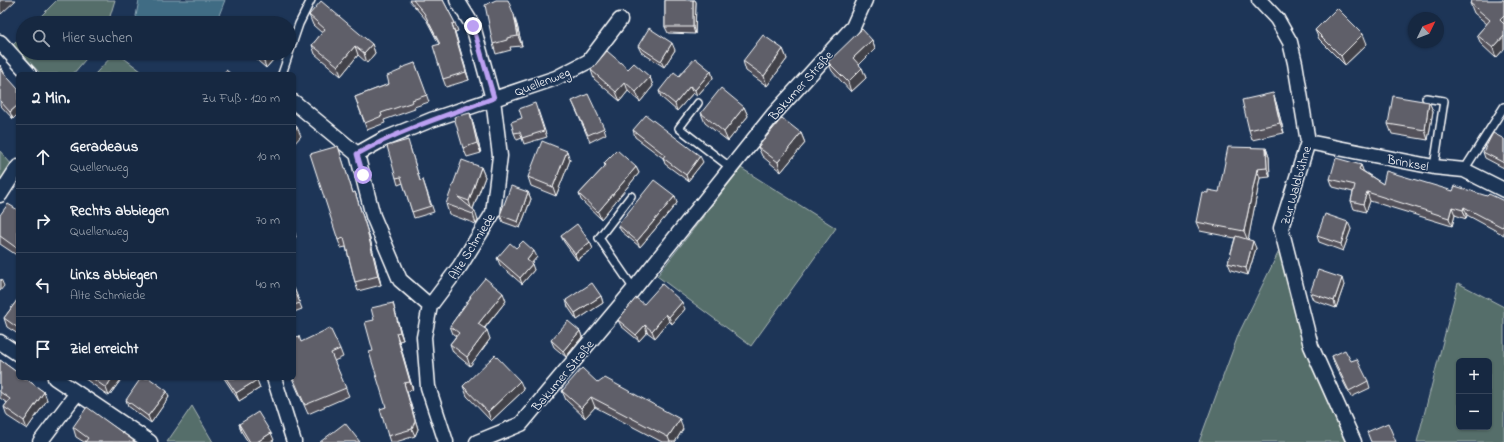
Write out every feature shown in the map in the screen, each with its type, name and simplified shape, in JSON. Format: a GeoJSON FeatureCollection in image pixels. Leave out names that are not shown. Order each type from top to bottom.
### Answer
{"type":"FeatureCollection","features":[{"type":"Feature","properties":{"kind":"street","name":"Alte Schmiede"},"geometry":{"type":"LineString","coordinates":[[446,442],[428,387],[424,337],[430,306],[460,266],[494,213],[500,156],[494,98],[473,26],[457,0]]}},
{"type":"Feature","properties":{"kind":"street","name":"Bakumer Straße"},"geometry":{"type":"LineString","coordinates":[[477,442],[521,424],[634,289],[773,114],[853,27],[865,0]]}},
{"type":"Feature","properties":{"kind":"street","name":"Zur Waldbühne"},"geometry":{"type":"LineString","coordinates":[[1259,0],[1277,19],[1290,42],[1308,142],[1281,228],[1312,346],[1354,442]]}},
{"type":"Feature","properties":{"kind":"street","name":"Quellenweg"},"geometry":{"type":"LineString","coordinates":[[357,154],[382,140],[431,120],[556,78],[589,61],[620,20]]}},
{"type":"Feature","properties":{"kind":"street"},"geometry":{"type":"LineString","coordinates":[[0,42],[26,72]]}},
{"type":"Feature","properties":{"kind":"street"},"geometry":{"type":"LineString","coordinates":[[296,104],[357,154],[374,216],[400,280],[430,306]]}},
{"type":"Feature","properties":{"kind":"street","name":"Brinksel"},"geometry":{"type":"LineString","coordinates":[[1308,142],[1434,167],[1464,170],[1504,190]]}},
{"type":"Feature","properties":{"kind":"street"},"geometry":{"type":"LineString","coordinates":[[0,195],[16,171]]}},
{"type":"Feature","properties":{"kind":"street"},"geometry":{"type":"LineString","coordinates":[[0,342],[16,353]]}},
{"type":"Feature","properties":{"kind":"street"},"geometry":{"type":"LineString","coordinates":[[58,380],[150,442]]}},
{"type":"Feature","properties":{"kind":"street"},"geometry":{"type":"LineString","coordinates":[[275,380],[294,442]]}},
{"type":"Feature","properties":{"kind":"street"},"geometry":{"type":"LineString","coordinates":[[40,442],[77,393]]}},
{"type":"Feature","properties":{"kind":"lane"},"geometry":{"type":"LineString","coordinates":[[296,33],[312,0]]}},
{"type":"Feature","properties":{"kind":"lane"},"geometry":{"type":"LineString","coordinates":[[283,72],[287,60]]}},
{"type":"Feature","properties":{"kind":"lane"},"geometry":{"type":"LineString","coordinates":[[1426,98],[1444,101],[1434,167]]}},
{"type":"Feature","properties":{"kind":"lane"},"geometry":{"type":"LineString","coordinates":[[698,103],[679,128],[731,168]]}},
{"type":"Feature","properties":{"kind":"lane"},"geometry":{"type":"LineString","coordinates":[[1464,170],[1504,107]]}},
{"type":"Feature","properties":{"kind":"lane"},"geometry":{"type":"LineString","coordinates":[[631,196],[599,238],[634,289]]}},
{"type":"Feature","properties":{"kind":"green space"},"geometry":{"type":"Polygon","coordinates":[[[57,0],[115,0],[110,16],[41,16],[57,0]]]}},
{"type":"Feature","properties":{"kind":"green space"},"geometry":{"type":"Polygon","coordinates":[[[27,60],[85,60],[75,72],[39,72],[27,60]]]}},
{"type":"Feature","properties":{"kind":"green space"},"geometry":{"type":"Polygon","coordinates":[[[108,60],[126,60],[142,72],[97,72],[108,60]]]}},
{"type":"Feature","properties":{"kind":"green space"},"geometry":{"type":"Polygon","coordinates":[[[0,151],[12,165],[0,183],[0,151]]]}},
{"type":"Feature","properties":{"kind":"green space"},"geometry":{"type":"Polygon","coordinates":[[[741,168],[836,228],[751,346],[657,276],[741,168]]]}},
{"type":"Feature","properties":{"kind":"green space"},"geometry":{"type":"Polygon","coordinates":[[[1281,247],[1347,442],[1199,442],[1239,333],[1281,247]]]}},
{"type":"Feature","properties":{"kind":"green space"},"geometry":{"type":"Polygon","coordinates":[[[1458,283],[1504,307],[1504,442],[1417,442],[1458,283]]]}},
{"type":"Feature","properties":{"kind":"green space"},"geometry":{"type":"Polygon","coordinates":[[[192,406],[213,442],[167,442],[192,406]]]}},
{"type":"Feature","properties":{"kind":"water"},"geometry":{"type":"Polygon","coordinates":[[[139,0],[225,0],[219,16],[136,16],[139,0]]]}},
{"type":"Feature","properties":{"kind":"building"},"geometry":{"type":"Polygon","coordinates":[[[413,0],[443,0],[455,23],[452,24],[466,72],[443,79],[433,46],[440,44],[424,13],[413,0]]]}},
{"type":"Feature","properties":{"kind":"building"},"geometry":{"type":"Polygon","coordinates":[[[496,0],[508,0],[514,15],[518,36],[507,38],[507,40],[493,44],[485,5],[496,0]]]}},
{"type":"Feature","properties":{"kind":"building"},"geometry":{"type":"Polygon","coordinates":[[[665,0],[693,0],[693,27],[665,27],[665,0]]]}},
{"type":"Feature","properties":{"kind":"building"},"geometry":{"type":"Polygon","coordinates":[[[1473,0],[1504,0],[1504,16],[1500,20],[1504,24],[1504,36],[1493,48],[1477,35],[1490,20],[1470,3],[1473,0]]]}},
{"type":"Feature","properties":{"kind":"building"},"geometry":{"type":"Polygon","coordinates":[[[321,1],[372,44],[364,53],[355,46],[338,66],[312,45],[325,29],[309,15],[321,1]]]}},
{"type":"Feature","properties":{"kind":"building"},"geometry":{"type":"Polygon","coordinates":[[[1337,8],[1363,34],[1341,56],[1315,30],[1337,8]]]}},
{"type":"Feature","properties":{"kind":"building"},"geometry":{"type":"Polygon","coordinates":[[[649,28],[672,43],[661,61],[638,46],[649,28]]]}},
{"type":"Feature","properties":{"kind":"building"},"geometry":{"type":"Polygon","coordinates":[[[862,29],[872,40],[853,58],[862,68],[848,82],[828,62],[862,29]]]}},
{"type":"Feature","properties":{"kind":"building"},"geometry":{"type":"Polygon","coordinates":[[[763,35],[783,49],[764,76],[743,61],[763,35]]]}},
{"type":"Feature","properties":{"kind":"building"},"geometry":{"type":"Polygon","coordinates":[[[607,51],[628,69],[634,63],[650,77],[636,92],[625,82],[616,92],[591,70],[607,51]]]}},
{"type":"Feature","properties":{"kind":"building"},"geometry":{"type":"Polygon","coordinates":[[[695,58],[711,71],[695,90],[690,86],[675,104],[659,91],[674,72],[679,76],[695,58]]]}},
{"type":"Feature","properties":{"kind":"building"},"geometry":{"type":"Polygon","coordinates":[[[415,63],[427,95],[412,100],[413,102],[381,113],[382,116],[365,123],[355,97],[389,84],[387,76],[401,70],[401,68],[415,63]]]}},
{"type":"Feature","properties":{"kind":"building"},"geometry":{"type":"Polygon","coordinates":[[[0,69],[16,87],[16,107],[10,112],[0,101],[0,69]]]}},
{"type":"Feature","properties":{"kind":"building"},"geometry":{"type":"Polygon","coordinates":[[[721,88],[744,107],[724,132],[701,113],[721,88]]]}},
{"type":"Feature","properties":{"kind":"building"},"geometry":{"type":"Polygon","coordinates":[[[1273,93],[1280,123],[1249,130],[1242,100],[1273,93]]]}},
{"type":"Feature","properties":{"kind":"building"},"geometry":{"type":"Polygon","coordinates":[[[588,94],[604,128],[588,135],[572,101],[588,94]]]}},
{"type":"Feature","properties":{"kind":"building"},"geometry":{"type":"Polygon","coordinates":[[[1393,96],[1429,102],[1425,130],[1388,124],[1393,96]]]}},
{"type":"Feature","properties":{"kind":"building"},"geometry":{"type":"Polygon","coordinates":[[[535,103],[544,131],[522,138],[520,132],[514,133],[511,122],[522,118],[519,109],[535,103]]]}},
{"type":"Feature","properties":{"kind":"building"},"geometry":{"type":"Polygon","coordinates":[[[470,113],[477,143],[463,148],[454,117],[470,113]]]}},
{"type":"Feature","properties":{"kind":"building"},"geometry":{"type":"Polygon","coordinates":[[[646,115],[700,156],[686,175],[663,158],[665,155],[633,130],[646,115]]]}},
{"type":"Feature","properties":{"kind":"building"},"geometry":{"type":"Polygon","coordinates":[[[782,118],[801,133],[778,162],[758,147],[782,118]]]}},
{"type":"Feature","properties":{"kind":"building"},"geometry":{"type":"Polygon","coordinates":[[[1493,133],[1504,139],[1504,163],[1483,152],[1493,133]]]}},
{"type":"Feature","properties":{"kind":"building"},"geometry":{"type":"Polygon","coordinates":[[[408,140],[420,181],[423,180],[431,206],[412,212],[401,177],[396,178],[387,146],[408,140]]]}},
{"type":"Feature","properties":{"kind":"building"},"geometry":{"type":"Polygon","coordinates":[[[542,141],[567,151],[553,187],[528,177],[542,141]]]}},
{"type":"Feature","properties":{"kind":"building"},"geometry":{"type":"Polygon","coordinates":[[[338,146],[367,230],[378,276],[355,282],[344,238],[338,240],[310,154],[338,146]]]}},
{"type":"Feature","properties":{"kind":"building"},"geometry":{"type":"Polygon","coordinates":[[[1228,147],[1266,148],[1267,168],[1257,169],[1244,231],[1196,222],[1202,192],[1208,193],[1208,190],[1219,192],[1228,147]]]}},
{"type":"Feature","properties":{"kind":"building"},"geometry":{"type":"Polygon","coordinates":[[[617,150],[636,167],[598,212],[579,194],[606,165],[604,163],[617,150]]]}},
{"type":"Feature","properties":{"kind":"building"},"geometry":{"type":"Polygon","coordinates":[[[1336,158],[1361,165],[1359,169],[1383,184],[1386,171],[1453,191],[1455,186],[1487,196],[1489,194],[1504,201],[1504,225],[1502,227],[1464,207],[1463,210],[1452,207],[1449,218],[1367,192],[1363,204],[1351,201],[1355,185],[1330,179],[1336,158]]]}},
{"type":"Feature","properties":{"kind":"building"},"geometry":{"type":"Polygon","coordinates":[[[462,160],[481,167],[469,201],[458,197],[475,211],[473,214],[446,204],[462,160]]]}},
{"type":"Feature","properties":{"kind":"building"},"geometry":{"type":"Polygon","coordinates":[[[654,180],[675,196],[637,241],[618,225],[654,180]]]}},
{"type":"Feature","properties":{"kind":"building"},"geometry":{"type":"Polygon","coordinates":[[[511,186],[528,192],[518,222],[500,215],[511,186]]]}},
{"type":"Feature","properties":{"kind":"building"},"geometry":{"type":"Polygon","coordinates":[[[8,204],[16,209],[16,248],[0,236],[0,215],[8,204]]]}},
{"type":"Feature","properties":{"kind":"building"},"geometry":{"type":"Polygon","coordinates":[[[1325,214],[1348,222],[1341,244],[1317,236],[1325,214]]]}},
{"type":"Feature","properties":{"kind":"building"},"geometry":{"type":"Polygon","coordinates":[[[577,224],[590,242],[575,254],[561,236],[577,224]]]}},
{"type":"Feature","properties":{"kind":"building"},"geometry":{"type":"Polygon","coordinates":[[[1236,236],[1253,241],[1246,268],[1228,263],[1236,236]]]}},
{"type":"Feature","properties":{"kind":"building"},"geometry":{"type":"Polygon","coordinates":[[[523,241],[534,251],[527,260],[532,264],[520,278],[497,258],[510,243],[516,248],[523,241]]]}},
{"type":"Feature","properties":{"kind":"building"},"geometry":{"type":"Polygon","coordinates":[[[1318,270],[1342,278],[1334,301],[1310,293],[1318,270]]]}},
{"type":"Feature","properties":{"kind":"building"},"geometry":{"type":"Polygon","coordinates":[[[485,278],[503,293],[478,324],[487,330],[467,357],[450,344],[459,333],[450,326],[471,297],[470,296],[485,278]]]}},
{"type":"Feature","properties":{"kind":"building"},"geometry":{"type":"Polygon","coordinates":[[[592,283],[601,296],[575,313],[566,300],[592,283]]]}},
{"type":"Feature","properties":{"kind":"building"},"geometry":{"type":"Polygon","coordinates":[[[662,284],[682,302],[669,317],[666,314],[652,331],[645,325],[636,335],[618,320],[636,298],[644,304],[662,284]]]}},
{"type":"Feature","properties":{"kind":"building"},"geometry":{"type":"Polygon","coordinates":[[[296,293],[300,303],[296,304],[296,293]]]}},
{"type":"Feature","properties":{"kind":"building"},"geometry":{"type":"Polygon","coordinates":[[[16,302],[16,327],[4,318],[16,302]]]}},
{"type":"Feature","properties":{"kind":"building"},"geometry":{"type":"Polygon","coordinates":[[[393,303],[400,332],[396,333],[410,382],[404,383],[415,421],[412,429],[388,436],[380,409],[386,407],[369,352],[373,351],[365,322],[374,320],[371,308],[393,303]]]}},
{"type":"Feature","properties":{"kind":"building"},"geometry":{"type":"Polygon","coordinates":[[[568,321],[580,331],[563,351],[551,340],[568,321]]]}},
{"type":"Feature","properties":{"kind":"building"},"geometry":{"type":"Polygon","coordinates":[[[330,328],[340,349],[331,353],[346,388],[305,405],[294,380],[296,380],[296,337],[299,336],[301,342],[330,328]]]}},
{"type":"Feature","properties":{"kind":"building"},"geometry":{"type":"Polygon","coordinates":[[[1345,350],[1351,361],[1357,359],[1368,381],[1349,391],[1332,356],[1345,350]]]}},
{"type":"Feature","properties":{"kind":"building"},"geometry":{"type":"Polygon","coordinates":[[[495,355],[520,381],[488,412],[463,386],[495,355]]]}},
{"type":"Feature","properties":{"kind":"building"},"geometry":{"type":"Polygon","coordinates":[[[0,360],[16,372],[16,380],[28,380],[44,392],[24,421],[4,407],[10,399],[0,392],[0,360]]]}},
{"type":"Feature","properties":{"kind":"building"},"geometry":{"type":"Polygon","coordinates":[[[582,368],[598,383],[605,378],[680,419],[668,437],[591,397],[581,408],[562,391],[582,368]]]}},
{"type":"Feature","properties":{"kind":"building"},"geometry":{"type":"Polygon","coordinates":[[[95,380],[111,380],[106,388],[95,380]]]}},
{"type":"Feature","properties":{"kind":"building"},"geometry":{"type":"Polygon","coordinates":[[[140,380],[152,380],[167,391],[148,416],[126,400],[140,380]]]}},
{"type":"Feature","properties":{"kind":"building"},"geometry":{"type":"Polygon","coordinates":[[[227,380],[257,380],[236,393],[227,380]]]}},
{"type":"Feature","properties":{"kind":"building"},"geometry":{"type":"Polygon","coordinates":[[[87,407],[134,442],[85,442],[88,438],[73,427],[87,407]]]}},
{"type":"Feature","properties":{"kind":"building"},"geometry":{"type":"Polygon","coordinates":[[[258,412],[271,433],[257,442],[250,442],[239,424],[258,412]]]}},
{"type":"Feature","properties":{"kind":"building"},"geometry":{"type":"Polygon","coordinates":[[[345,423],[360,442],[320,442],[345,423]]]}},
{"type":"Feature","properties":{"kind":"building"},"geometry":{"type":"Polygon","coordinates":[[[1388,423],[1396,442],[1371,442],[1367,432],[1388,423]]]}},
{"type":"Feature","properties":{"kind":"route"},"geometry":{"type":"LineString","coordinates":[[363,175],[357,154],[382,140],[431,120],[494,98],[473,26]]}}]}
